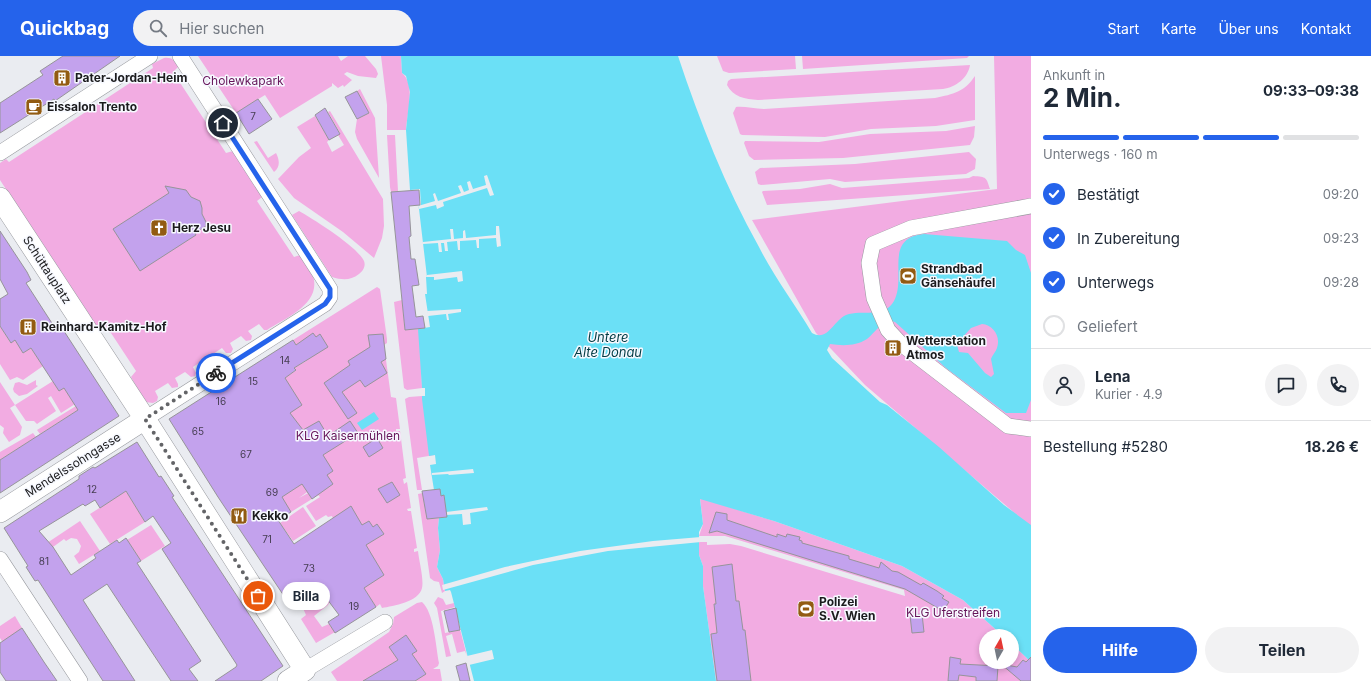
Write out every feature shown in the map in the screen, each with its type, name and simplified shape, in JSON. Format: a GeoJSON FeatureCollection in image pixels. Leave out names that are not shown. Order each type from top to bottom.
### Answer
{"type":"FeatureCollection","features":[{"type":"Feature","properties":{"kind":"street"},"geometry":{"type":"LineString","coordinates":[[0,153],[150,56]]}},
{"type":"Feature","properties":{"kind":"street"},"geometry":{"type":"LineString","coordinates":[[145,419],[325,304],[330,297],[330,289],[180,56]]}},
{"type":"Feature","properties":{"kind":"street","name":"Schüttauplatz"},"geometry":{"type":"LineString","coordinates":[[0,198],[145,419],[297,676]]}},
{"type":"Feature","properties":{"kind":"street"},"geometry":{"type":"LineString","coordinates":[[1031,206],[911,228],[873,244],[869,263],[874,298],[888,330],[900,343],[1008,426],[1031,429]]}},
{"type":"Feature","properties":{"kind":"street","name":"Mendelssohngasse"},"geometry":{"type":"LineString","coordinates":[[0,512],[145,419]]}},
{"type":"Feature","properties":{"kind":"street"},"geometry":{"type":"LineString","coordinates":[[0,559],[80,681]]}},
{"type":"Feature","properties":{"kind":"street"},"geometry":{"type":"LineString","coordinates":[[297,676],[385,622]]}},
{"type":"Feature","properties":{"kind":"green space","name":"Cholewkapark"},"geometry":{"type":"Polygon","coordinates":[[[198,56],[338,56],[341,61],[348,56],[365,56],[376,69],[378,74],[376,78],[358,76],[347,72],[344,74],[352,80],[344,87],[343,85],[338,88],[332,83],[332,86],[280,118],[265,95],[236,113],[198,56]]]}},
{"type":"Feature","properties":{"kind":"green space"},"geometry":{"type":"Polygon","coordinates":[[[381,56],[401,56],[402,73],[409,85],[410,92],[406,130],[387,130],[387,105],[381,56]]]}},
{"type":"Feature","properties":{"kind":"green space"},"geometry":{"type":"Polygon","coordinates":[[[717,56],[795,56],[796,69],[729,73],[723,71],[717,56]]]}},
{"type":"Feature","properties":{"kind":"green space"},"geometry":{"type":"Polygon","coordinates":[[[802,56],[969,56],[967,58],[803,69],[802,56]]]}},
{"type":"Feature","properties":{"kind":"green space","name":"Strandbad Gänsehäufel"},"geometry":{"type":"Polygon","coordinates":[[[994,56],[1031,56],[1031,527],[865,385],[816,333],[752,220],[997,189],[994,56]]]}},
{"type":"Feature","properties":{"kind":"green space"},"geometry":{"type":"Polygon","coordinates":[[[164,58],[173,59],[179,66],[173,72],[226,153],[233,151],[262,197],[257,201],[294,257],[300,255],[308,266],[312,273],[314,284],[313,293],[302,308],[267,330],[264,330],[259,324],[248,331],[252,336],[251,340],[246,341],[241,336],[230,343],[233,349],[231,353],[226,353],[222,348],[213,354],[216,359],[215,363],[210,364],[205,359],[193,367],[196,373],[195,376],[191,377],[185,372],[175,378],[178,387],[172,388],[168,383],[155,391],[158,397],[157,401],[153,403],[145,402],[131,377],[136,371],[111,333],[98,328],[87,318],[53,261],[0,180],[0,163],[6,159],[9,162],[153,68],[152,64],[164,58]]]}},
{"type":"Feature","properties":{"kind":"green space"},"geometry":{"type":"Polygon","coordinates":[[[970,65],[967,74],[961,81],[943,89],[758,100],[740,97],[736,95],[727,85],[728,81],[731,79],[970,65]]]}},
{"type":"Feature","properties":{"kind":"green space"},"geometry":{"type":"Polygon","coordinates":[[[975,76],[975,120],[936,126],[871,129],[825,137],[742,135],[740,134],[733,113],[736,107],[764,109],[935,98],[958,92],[967,86],[975,76]]]}},
{"type":"Feature","properties":{"kind":"green space"},"geometry":{"type":"Polygon","coordinates":[[[360,89],[375,118],[379,178],[357,139],[355,132],[357,119],[369,113],[357,91],[360,89]]]}},
{"type":"Feature","properties":{"kind":"green space"},"geometry":{"type":"Polygon","coordinates":[[[330,111],[383,199],[384,226],[382,238],[374,258],[343,232],[294,198],[278,179],[299,157],[311,148],[297,127],[315,116],[329,140],[327,142],[332,152],[344,145],[338,135],[340,133],[328,112],[330,111]]]}},
{"type":"Feature","properties":{"kind":"green space"},"geometry":{"type":"Polygon","coordinates":[[[975,126],[974,137],[970,145],[843,158],[754,160],[749,156],[744,143],[745,141],[819,142],[870,134],[946,131],[975,126]]]}},
{"type":"Feature","properties":{"kind":"green space"},"geometry":{"type":"Polygon","coordinates":[[[387,135],[395,135],[398,191],[391,192],[390,187],[387,135]]]}},
{"type":"Feature","properties":{"kind":"green space"},"geometry":{"type":"Polygon","coordinates":[[[257,141],[268,158],[276,153],[279,164],[274,172],[254,142],[257,141]]]}},
{"type":"Feature","properties":{"kind":"green space"},"geometry":{"type":"Polygon","coordinates":[[[969,152],[976,159],[975,169],[966,174],[845,182],[830,179],[761,185],[758,184],[755,172],[760,168],[855,164],[969,152]]]}},
{"type":"Feature","properties":{"kind":"green space"},"geometry":{"type":"Polygon","coordinates":[[[973,176],[985,178],[990,189],[767,205],[762,192],[800,189],[830,184],[842,188],[969,178],[973,176]]]}},
{"type":"Feature","properties":{"kind":"green space"},"geometry":{"type":"Polygon","coordinates":[[[299,211],[344,241],[360,255],[365,265],[360,273],[349,279],[332,277],[292,215],[299,211]]]}},
{"type":"Feature","properties":{"kind":"green space","name":"KLG Kaisermühlen"},"geometry":{"type":"Polygon","coordinates":[[[377,287],[380,289],[387,339],[387,343],[384,345],[391,397],[396,398],[400,429],[396,429],[396,431],[400,431],[406,478],[403,479],[404,484],[407,482],[411,508],[407,509],[408,511],[411,511],[417,548],[414,549],[414,552],[418,551],[422,575],[422,588],[416,597],[399,604],[382,608],[380,604],[376,607],[350,566],[332,516],[328,517],[326,515],[316,521],[306,506],[320,497],[318,495],[315,497],[310,490],[299,498],[310,492],[312,499],[291,512],[287,506],[266,507],[316,474],[236,411],[295,371],[294,368],[306,361],[293,340],[377,287]]]}},
{"type":"Feature","properties":{"kind":"green space"},"geometry":{"type":"Polygon","coordinates":[[[402,300],[405,330],[430,328],[421,361],[422,388],[407,390],[404,388],[394,302],[402,300]]]}},
{"type":"Feature","properties":{"kind":"green space"},"geometry":{"type":"Polygon","coordinates":[[[0,326],[10,342],[15,340],[23,353],[31,348],[43,366],[23,380],[17,377],[10,380],[0,364],[0,326]]]}},
{"type":"Feature","properties":{"kind":"green space"},"geometry":{"type":"Polygon","coordinates":[[[36,380],[36,385],[38,386],[27,394],[19,396],[14,392],[13,389],[15,383],[19,382],[27,385],[36,380]]]}},
{"type":"Feature","properties":{"kind":"green space"},"geometry":{"type":"Polygon","coordinates":[[[53,381],[59,391],[64,388],[75,404],[61,413],[51,396],[48,398],[56,411],[37,424],[34,421],[26,421],[15,405],[53,381]]]}},
{"type":"Feature","properties":{"kind":"green space"},"geometry":{"type":"Polygon","coordinates":[[[0,382],[15,405],[10,408],[22,427],[20,435],[9,442],[3,433],[4,428],[0,425],[0,382]]]}},
{"type":"Feature","properties":{"kind":"green space"},"geometry":{"type":"Polygon","coordinates":[[[422,396],[440,454],[417,458],[422,490],[417,490],[405,399],[409,397],[422,396]]]}},
{"type":"Feature","properties":{"kind":"green space"},"geometry":{"type":"Polygon","coordinates":[[[76,406],[78,410],[40,434],[37,430],[76,406]]]}},
{"type":"Feature","properties":{"kind":"green space"},"geometry":{"type":"Polygon","coordinates":[[[33,433],[36,437],[0,460],[0,452],[33,433]]]}},
{"type":"Feature","properties":{"kind":"green space"},"geometry":{"type":"Polygon","coordinates":[[[126,491],[145,522],[110,544],[90,514],[126,491]]]}},
{"type":"Feature","properties":{"kind":"green space"},"geometry":{"type":"Polygon","coordinates":[[[423,493],[427,519],[439,518],[438,528],[440,550],[437,567],[443,579],[445,591],[442,593],[439,582],[430,578],[418,494],[423,493]]]}},
{"type":"Feature","properties":{"kind":"green space","name":"Polizei S.V. Wien"},"geometry":{"type":"Polygon","coordinates":[[[700,498],[774,521],[902,566],[963,600],[995,629],[979,629],[979,669],[1019,669],[1019,651],[1031,662],[1031,681],[716,681],[703,586],[703,566],[699,555],[698,542],[707,542],[707,545],[730,544],[741,546],[905,596],[904,590],[725,536],[699,536],[703,524],[700,498]]]}},
{"type":"Feature","properties":{"kind":"green space"},"geometry":{"type":"Polygon","coordinates":[[[303,507],[316,526],[293,541],[280,523],[303,507]]]}},
{"type":"Feature","properties":{"kind":"green space"},"geometry":{"type":"Polygon","coordinates":[[[80,521],[100,551],[79,564],[74,556],[79,552],[81,546],[77,539],[71,538],[66,541],[64,539],[53,547],[47,543],[80,521]]]}},
{"type":"Feature","properties":{"kind":"green space"},"geometry":{"type":"Polygon","coordinates":[[[151,525],[165,546],[141,561],[127,540],[151,525]]]}},
{"type":"Feature","properties":{"kind":"green space"},"geometry":{"type":"Polygon","coordinates":[[[341,580],[342,595],[329,603],[314,616],[322,627],[329,624],[335,632],[316,643],[301,619],[306,615],[302,606],[307,601],[303,597],[318,587],[322,592],[341,580]]]}},
{"type":"Feature","properties":{"kind":"green space"},"geometry":{"type":"Polygon","coordinates":[[[438,597],[443,599],[446,605],[454,603],[455,607],[441,611],[445,633],[460,629],[467,656],[465,651],[457,653],[452,634],[446,636],[451,656],[446,657],[437,608],[434,603],[438,597]]]}},
{"type":"Feature","properties":{"kind":"green space"},"geometry":{"type":"Polygon","coordinates":[[[422,602],[426,607],[432,622],[439,663],[438,666],[433,669],[440,669],[442,681],[337,681],[331,672],[389,632],[393,624],[394,617],[417,603],[422,602]]]}},
{"type":"Feature","properties":{"kind":"green space"},"geometry":{"type":"Polygon","coordinates":[[[15,616],[22,628],[17,632],[7,649],[0,638],[0,626],[15,616]]]}},
{"type":"Feature","properties":{"kind":"water","name":"Untere Alte Donau"},"geometry":{"type":"Polygon","coordinates":[[[401,56],[678,56],[695,105],[735,201],[778,280],[812,333],[818,335],[826,333],[846,315],[852,313],[879,312],[890,307],[894,301],[897,291],[898,260],[900,251],[904,243],[911,237],[924,234],[1007,241],[1016,250],[1025,255],[1031,273],[1031,400],[1026,413],[1006,413],[946,368],[895,322],[886,322],[863,341],[849,345],[830,344],[827,350],[832,358],[880,402],[887,405],[939,447],[1004,505],[1031,525],[1031,662],[1019,651],[1019,629],[995,629],[963,600],[902,566],[774,521],[700,499],[703,524],[699,532],[699,555],[703,566],[703,586],[716,681],[474,681],[451,592],[450,590],[445,591],[443,579],[437,567],[440,550],[438,528],[439,518],[446,517],[444,495],[441,496],[434,490],[430,465],[436,464],[435,455],[429,456],[422,399],[422,396],[425,396],[425,388],[422,388],[418,329],[430,327],[425,294],[427,294],[427,277],[418,206],[421,205],[420,189],[410,190],[406,130],[410,92],[406,76],[402,73],[401,56]],[[982,324],[971,328],[961,339],[951,343],[957,345],[959,352],[968,353],[985,373],[991,377],[994,374],[991,359],[998,344],[998,339],[997,335],[990,326],[982,324]]]}},
{"type":"Feature","properties":{"kind":"water"},"geometry":{"type":"Polygon","coordinates":[[[374,412],[379,419],[362,430],[357,423],[374,412]]]}},
{"type":"Feature","properties":{"kind":"pier"},"geometry":{"type":"Polygon","coordinates":[[[487,175],[494,195],[490,196],[487,188],[443,202],[444,206],[437,209],[436,205],[419,209],[418,206],[435,201],[433,194],[435,193],[438,201],[461,193],[458,186],[461,185],[464,192],[469,190],[467,182],[470,181],[473,189],[486,185],[484,176],[487,175]]]}},
{"type":"Feature","properties":{"kind":"pier"},"geometry":{"type":"Polygon","coordinates":[[[496,226],[499,226],[501,246],[497,247],[496,238],[479,239],[479,248],[477,248],[476,240],[460,241],[460,250],[458,250],[457,241],[447,242],[448,251],[445,251],[444,243],[441,243],[442,252],[439,252],[438,243],[423,244],[423,242],[451,239],[450,229],[453,229],[454,239],[463,238],[463,231],[465,230],[466,238],[496,235],[496,226]]]}},
{"type":"Feature","properties":{"kind":"pier"},"geometry":{"type":"Polygon","coordinates":[[[462,271],[463,281],[458,282],[457,277],[434,280],[434,277],[427,277],[427,275],[462,271]]]}},
{"type":"Feature","properties":{"kind":"pier"},"geometry":{"type":"Polygon","coordinates":[[[461,309],[461,312],[448,314],[449,320],[447,320],[446,314],[428,316],[427,311],[461,309]]]}},
{"type":"Feature","properties":{"kind":"pier"},"geometry":{"type":"Polygon","coordinates":[[[473,469],[474,473],[432,475],[432,473],[473,469]]]}},
{"type":"Feature","properties":{"kind":"pier"},"geometry":{"type":"Polygon","coordinates":[[[487,507],[488,510],[470,513],[471,524],[463,525],[462,514],[446,515],[446,512],[487,507]]]}},
{"type":"Feature","properties":{"kind":"pier"},"geometry":{"type":"Polygon","coordinates":[[[701,537],[701,542],[608,551],[533,565],[443,590],[442,585],[505,567],[580,551],[653,541],[701,537]]]}},
{"type":"Feature","properties":{"kind":"pier"},"geometry":{"type":"Polygon","coordinates":[[[492,650],[494,659],[469,665],[467,656],[492,650]]]}},
{"type":"Feature","properties":{"kind":"building"},"geometry":{"type":"Polygon","coordinates":[[[63,56],[120,56],[55,101],[54,99],[0,133],[0,103],[43,75],[40,71],[63,56]]]}},
{"type":"Feature","properties":{"kind":"building"},"geometry":{"type":"Polygon","coordinates":[[[357,91],[369,113],[357,119],[345,97],[357,91]]]}},
{"type":"Feature","properties":{"kind":"building"},"geometry":{"type":"Polygon","coordinates":[[[258,99],[272,119],[249,134],[236,113],[258,99]]]}},
{"type":"Feature","properties":{"kind":"building"},"geometry":{"type":"Polygon","coordinates":[[[325,108],[340,134],[329,140],[315,115],[325,108]]]}},
{"type":"Feature","properties":{"kind":"building","name":"Herz Jesu"},"geometry":{"type":"Polygon","coordinates":[[[165,186],[186,190],[191,197],[200,201],[206,226],[195,233],[196,235],[140,271],[113,229],[169,193],[165,186]]]}},
{"type":"Feature","properties":{"kind":"building"},"geometry":{"type":"Polygon","coordinates":[[[419,190],[420,205],[409,206],[411,236],[409,237],[411,259],[415,259],[419,285],[412,286],[416,317],[423,316],[425,328],[405,330],[391,192],[419,190]]]}},
{"type":"Feature","properties":{"kind":"building"},"geometry":{"type":"Polygon","coordinates":[[[0,231],[31,280],[26,283],[57,331],[62,328],[119,416],[0,493],[0,460],[78,410],[64,388],[59,391],[31,348],[23,353],[15,340],[11,343],[0,326],[0,299],[8,294],[0,279],[0,231]]]}},
{"type":"Feature","properties":{"kind":"building"},"geometry":{"type":"Polygon","coordinates":[[[313,333],[316,337],[320,334],[328,347],[294,368],[296,370],[285,378],[302,405],[290,413],[303,430],[319,421],[328,436],[350,421],[358,433],[323,455],[333,471],[327,475],[333,484],[312,499],[302,484],[282,497],[291,512],[278,520],[294,544],[351,506],[362,525],[369,521],[373,527],[377,524],[384,534],[366,545],[384,575],[364,588],[376,607],[335,633],[328,622],[339,615],[318,587],[290,605],[218,497],[169,419],[293,340],[296,345],[313,333]]]}},
{"type":"Feature","properties":{"kind":"building"},"geometry":{"type":"Polygon","coordinates":[[[383,334],[386,359],[381,362],[387,373],[365,387],[360,380],[342,392],[357,413],[348,419],[324,383],[350,365],[348,361],[370,347],[368,335],[383,334]]]}},
{"type":"Feature","properties":{"kind":"building"},"geometry":{"type":"Polygon","coordinates":[[[377,438],[383,448],[369,457],[363,447],[377,438]]]}},
{"type":"Feature","properties":{"kind":"building"},"geometry":{"type":"Polygon","coordinates":[[[137,442],[159,477],[161,476],[174,496],[172,497],[283,666],[261,681],[215,681],[237,665],[162,549],[171,543],[153,516],[145,522],[126,491],[100,508],[95,500],[85,506],[83,504],[39,531],[53,547],[71,575],[96,558],[94,555],[117,540],[119,543],[126,538],[141,561],[137,563],[201,661],[189,669],[198,681],[171,681],[107,584],[83,600],[135,681],[103,681],[38,580],[35,581],[26,567],[28,566],[4,528],[79,479],[79,476],[137,442]]]}},
{"type":"Feature","properties":{"kind":"building"},"geometry":{"type":"Polygon","coordinates":[[[392,482],[400,495],[387,503],[378,489],[392,482]]]}},
{"type":"Feature","properties":{"kind":"building"},"geometry":{"type":"Polygon","coordinates":[[[440,489],[441,496],[444,495],[447,517],[427,519],[422,491],[440,489]]]}},
{"type":"Feature","properties":{"kind":"building"},"geometry":{"type":"Polygon","coordinates":[[[716,512],[727,514],[727,520],[777,537],[777,534],[786,537],[787,534],[800,537],[799,540],[802,541],[802,543],[849,556],[849,559],[879,568],[881,562],[892,571],[898,572],[921,585],[923,583],[937,591],[944,596],[942,598],[949,602],[943,611],[905,589],[717,531],[709,533],[716,512]]]}},
{"type":"Feature","properties":{"kind":"building"},"geometry":{"type":"Polygon","coordinates":[[[732,564],[736,601],[739,601],[743,630],[745,630],[751,681],[717,681],[711,634],[717,633],[712,567],[732,564]]]}},
{"type":"Feature","properties":{"kind":"building"},"geometry":{"type":"Polygon","coordinates":[[[456,608],[460,630],[449,632],[444,611],[456,608]]]}},
{"type":"Feature","properties":{"kind":"building"},"geometry":{"type":"Polygon","coordinates":[[[922,614],[924,632],[912,633],[910,615],[922,614]]]}},
{"type":"Feature","properties":{"kind":"building"},"geometry":{"type":"Polygon","coordinates":[[[22,628],[57,681],[6,681],[0,672],[0,643],[22,628]]]}},
{"type":"Feature","properties":{"kind":"building"},"geometry":{"type":"Polygon","coordinates":[[[406,635],[417,651],[412,654],[426,674],[415,681],[363,681],[398,660],[389,647],[406,635]]]}},
{"type":"Feature","properties":{"kind":"building"},"geometry":{"type":"Polygon","coordinates":[[[950,657],[961,659],[960,664],[979,665],[979,669],[998,669],[997,681],[976,681],[976,677],[959,675],[958,681],[948,681],[950,657]]]}},
{"type":"Feature","properties":{"kind":"building"},"geometry":{"type":"Polygon","coordinates":[[[1031,657],[1031,681],[1021,681],[1007,669],[1019,669],[1019,665],[1023,660],[1026,662],[1031,657]]]}},
{"type":"Feature","properties":{"kind":"building"},"geometry":{"type":"Polygon","coordinates":[[[466,663],[470,681],[460,681],[456,666],[466,663]]]}},
{"type":"Feature","properties":{"kind":"way so far"},"geometry":{"type":"LineString","coordinates":[[216,373],[145,419],[258,596]]}},
{"type":"Feature","properties":{"kind":"place","name":"Pater-Jordan-Heim"},"geometry":{"type":"Point","coordinates":[62,78]}},
{"type":"Feature","properties":{"kind":"place","name":"Eissalon Trento"},"geometry":{"type":"Point","coordinates":[34,107]}},
{"type":"Feature","properties":{"kind":"place","name":"Herz Jesu"},"geometry":{"type":"Point","coordinates":[159,228]}},
{"type":"Feature","properties":{"kind":"place","name":"Strandbad Gänsehäufel"},"geometry":{"type":"Point","coordinates":[908,276]}},
{"type":"Feature","properties":{"kind":"place","name":"Reinhard-Kamitz-Hof"},"geometry":{"type":"Point","coordinates":[28,327]}},
{"type":"Feature","properties":{"kind":"place","name":"Wetterstation Atmos"},"geometry":{"type":"Point","coordinates":[893,348]}},
{"type":"Feature","properties":{"kind":"place","name":"Kekko"},"geometry":{"type":"Point","coordinates":[239,516]}},
{"type":"Feature","properties":{"kind":"place","name":"Billa"},"geometry":{"type":"Point","coordinates":[258,596]}},
{"type":"Feature","properties":{"kind":"place","name":"Polizei S.V. Wien"},"geometry":{"type":"Point","coordinates":[806,609]}},
{"type":"Feature","properties":{"kind":"route"},"geometry":{"type":"LineString","coordinates":[[216,373],[325,304],[330,297],[330,289],[267,189],[223,123]]}},
{"type":"Feature","properties":{"kind":"park label","name":"KLG Uferstreifen"},"geometry":{"type":"Point","coordinates":[953,613]}}]}
